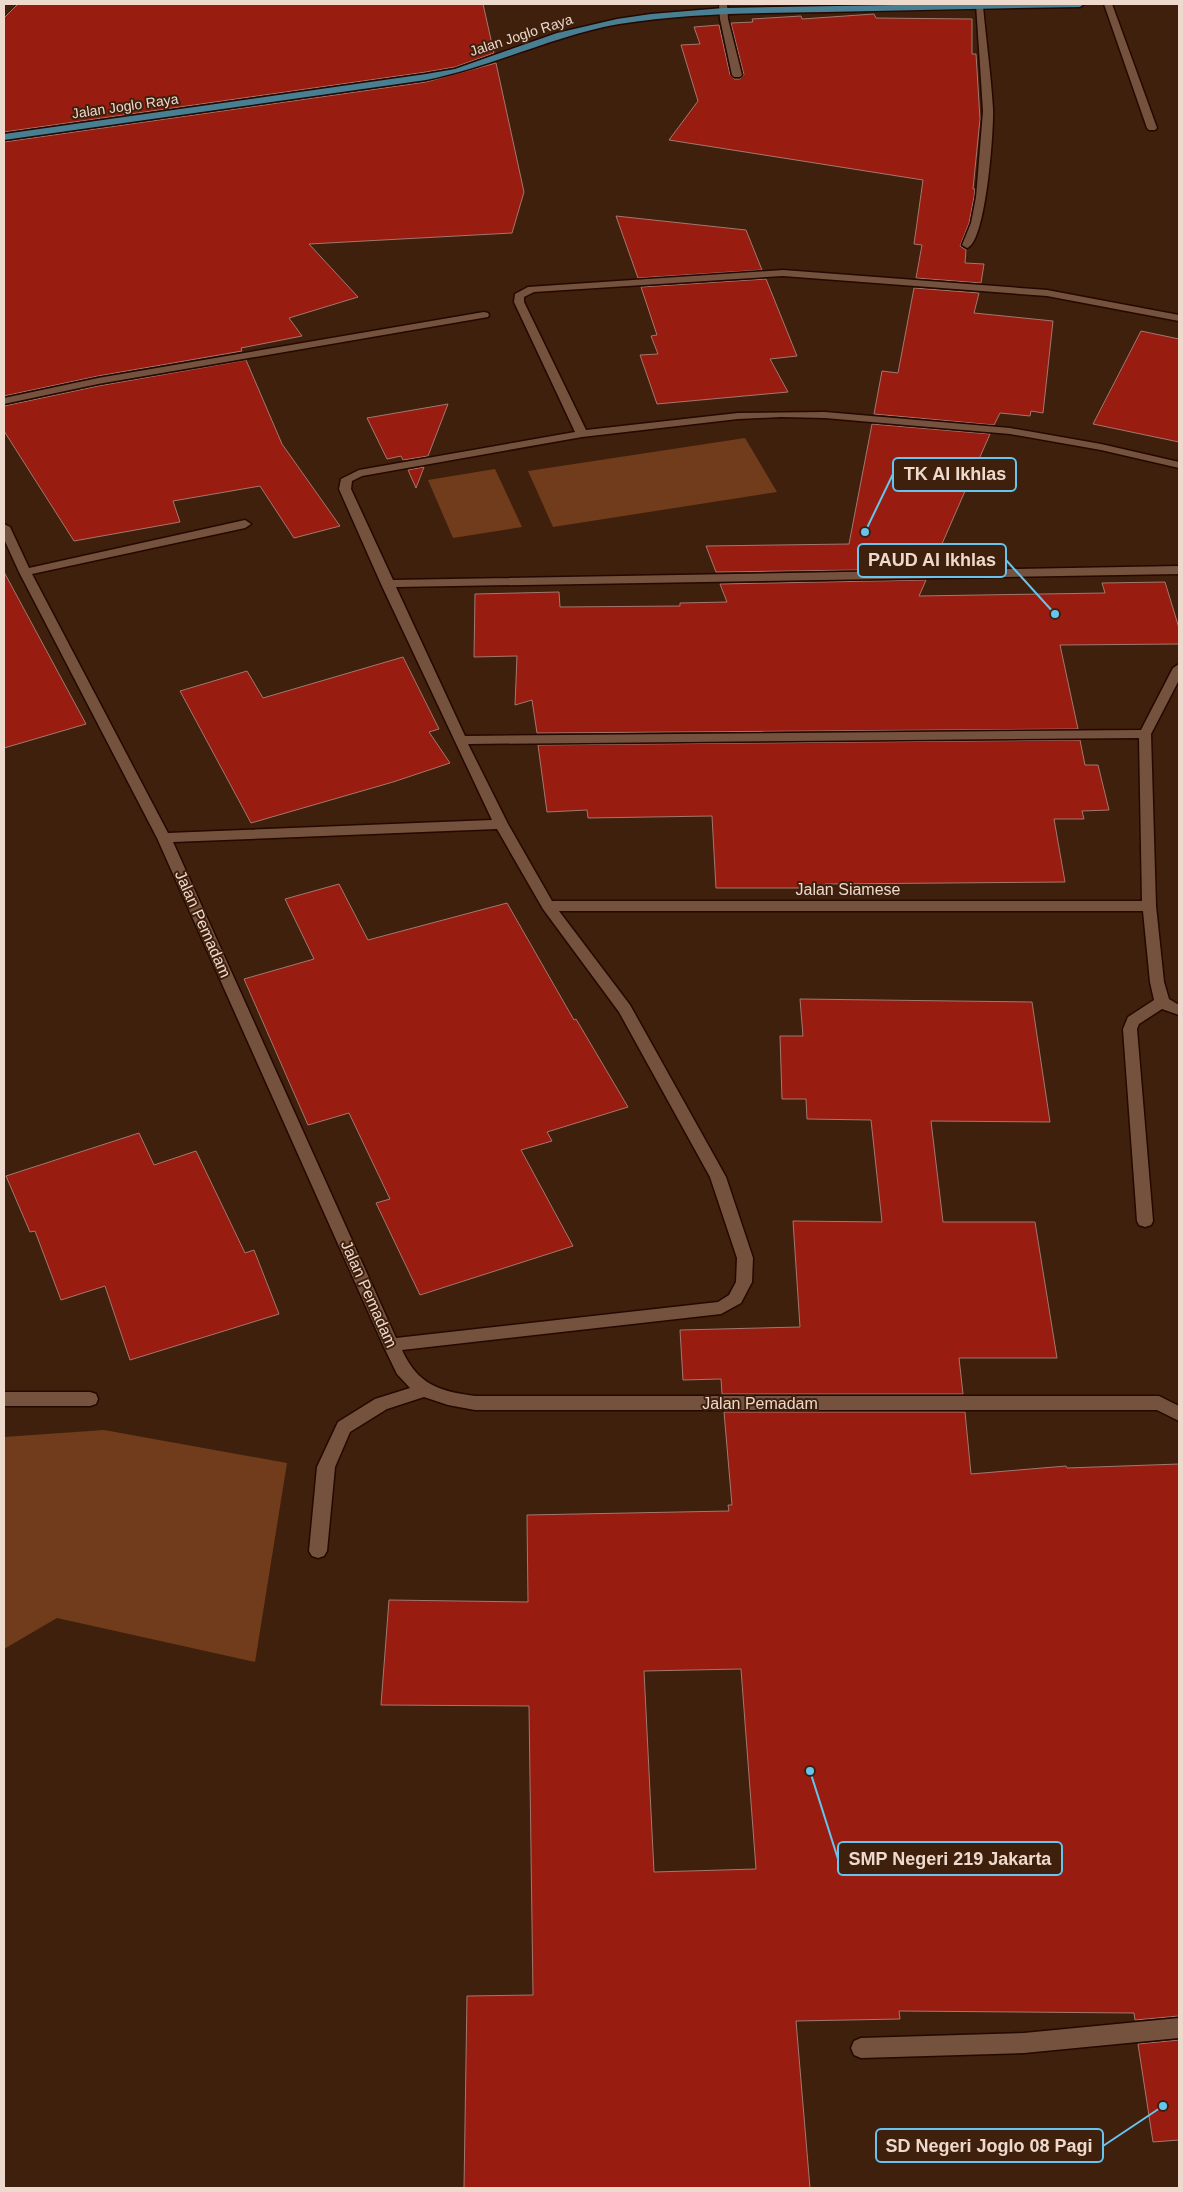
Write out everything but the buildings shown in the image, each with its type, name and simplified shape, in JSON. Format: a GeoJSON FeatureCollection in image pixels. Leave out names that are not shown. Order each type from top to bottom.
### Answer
{"type":"FeatureCollection","features":[{"type":"Feature","properties":{"kind":"main road","name":"Jalan Joglo Raya"},"geometry":{"type":"LineString","coordinates":[[4,137],[426,77],[457,71],[560,35],[651,17],[724,8],[1080,4]]}},
{"type":"Feature","properties":{"kind":"street"},"geometry":{"type":"LineString","coordinates":[[1108,4],[1152,128]]}},
{"type":"Feature","properties":{"kind":"street"},"geometry":{"type":"LineString","coordinates":[[967,246],[976,223],[981,197],[988,111],[978,6]]}},
{"type":"Feature","properties":{"kind":"street"},"geometry":{"type":"LineString","coordinates":[[724,8],[737,75]]}},
{"type":"Feature","properties":{"kind":"street"},"geometry":{"type":"LineString","coordinates":[[582,434],[519,302],[519,296],[523,292],[532,289],[783,273],[1047,293],[1179,318]]}},
{"type":"Feature","properties":{"kind":"street"},"geometry":{"type":"LineString","coordinates":[[4,401],[98,381],[484,315]]}},
{"type":"Feature","properties":{"kind":"street"},"geometry":{"type":"LineString","coordinates":[[391,1345],[721,1308],[735,1299],[744,1282],[745,1258],[718,1177],[624,1009],[548,906],[501,824],[387,584],[345,490],[346,479],[359,473],[582,434],[738,416],[781,414],[826,415],[1010,431],[1101,447],[1179,465]]}},
{"type":"Feature","properties":{"kind":"street"},"geometry":{"type":"LineString","coordinates":[[25,572],[245,524]]}},
{"type":"Feature","properties":{"kind":"street","name":"Jalan Pemadam"},"geometry":{"type":"LineString","coordinates":[[4,527],[25,572],[164,838],[391,1345],[408,1376],[425,1390],[453,1400],[474,1404],[1159,1404],[1176,1410],[1179,1414]]}},
{"type":"Feature","properties":{"kind":"street"},"geometry":{"type":"LineString","coordinates":[[387,584],[1179,570]]}},
{"type":"Feature","properties":{"kind":"street"},"geometry":{"type":"LineString","coordinates":[[1179,668],[1145,734],[1149,906],[1158,988],[1162,1002],[1169,1007],[1179,1010]]}},
{"type":"Feature","properties":{"kind":"street"},"geometry":{"type":"LineString","coordinates":[[460,740],[1145,734]]}},
{"type":"Feature","properties":{"kind":"street"},"geometry":{"type":"LineString","coordinates":[[164,838],[501,824]]}},
{"type":"Feature","properties":{"kind":"street","name":"Jalan Siamese"},"geometry":{"type":"LineString","coordinates":[[548,906],[1149,906]]}},
{"type":"Feature","properties":{"kind":"street"},"geometry":{"type":"LineString","coordinates":[[1145,1221],[1130,1029],[1133,1021],[1140,1015],[1162,1002]]}},
{"type":"Feature","properties":{"kind":"street"},"geometry":{"type":"LineString","coordinates":[[318,1551],[326,1467],[344,1427],[381,1404],[425,1390]]}},
{"type":"Feature","properties":{"kind":"street"},"geometry":{"type":"LineString","coordinates":[[4,1399],[90,1399]]}},
{"type":"Feature","properties":{"kind":"street"},"geometry":{"type":"LineString","coordinates":[[861,2048],[1024,2043],[1179,2028]]}},
{"type":"Feature","properties":{"kind":"shaded area"},"geometry":{"type":"Polygon","coordinates":[[[745,438],[777,492],[553,527],[528,471],[745,438]]]}},
{"type":"Feature","properties":{"kind":"shaded area"},"geometry":{"type":"Polygon","coordinates":[[[495,469],[522,527],[453,538],[428,480],[495,469]]]}},
{"type":"Feature","properties":{"kind":"shaded area"},"geometry":{"type":"Polygon","coordinates":[[[104,1430],[287,1463],[255,1662],[57,1618],[4,1649],[4,1437],[104,1430]]]}},
{"type":"Feature","properties":{"kind":"place","name":"TK Al Ikhlas"},"geometry":{"type":"Point","coordinates":[865,532]}},
{"type":"Feature","properties":{"kind":"place","name":"PAUD Al Ikhlas"},"geometry":{"type":"Point","coordinates":[1055,614]}},
{"type":"Feature","properties":{"kind":"place","name":"SMP Negeri 219 Jakarta"},"geometry":{"type":"Point","coordinates":[810,1771]}},
{"type":"Feature","properties":{"kind":"place","name":"SD Negeri Joglo 08 Pagi"},"geometry":{"type":"Point","coordinates":[1163,2106]}}]}
